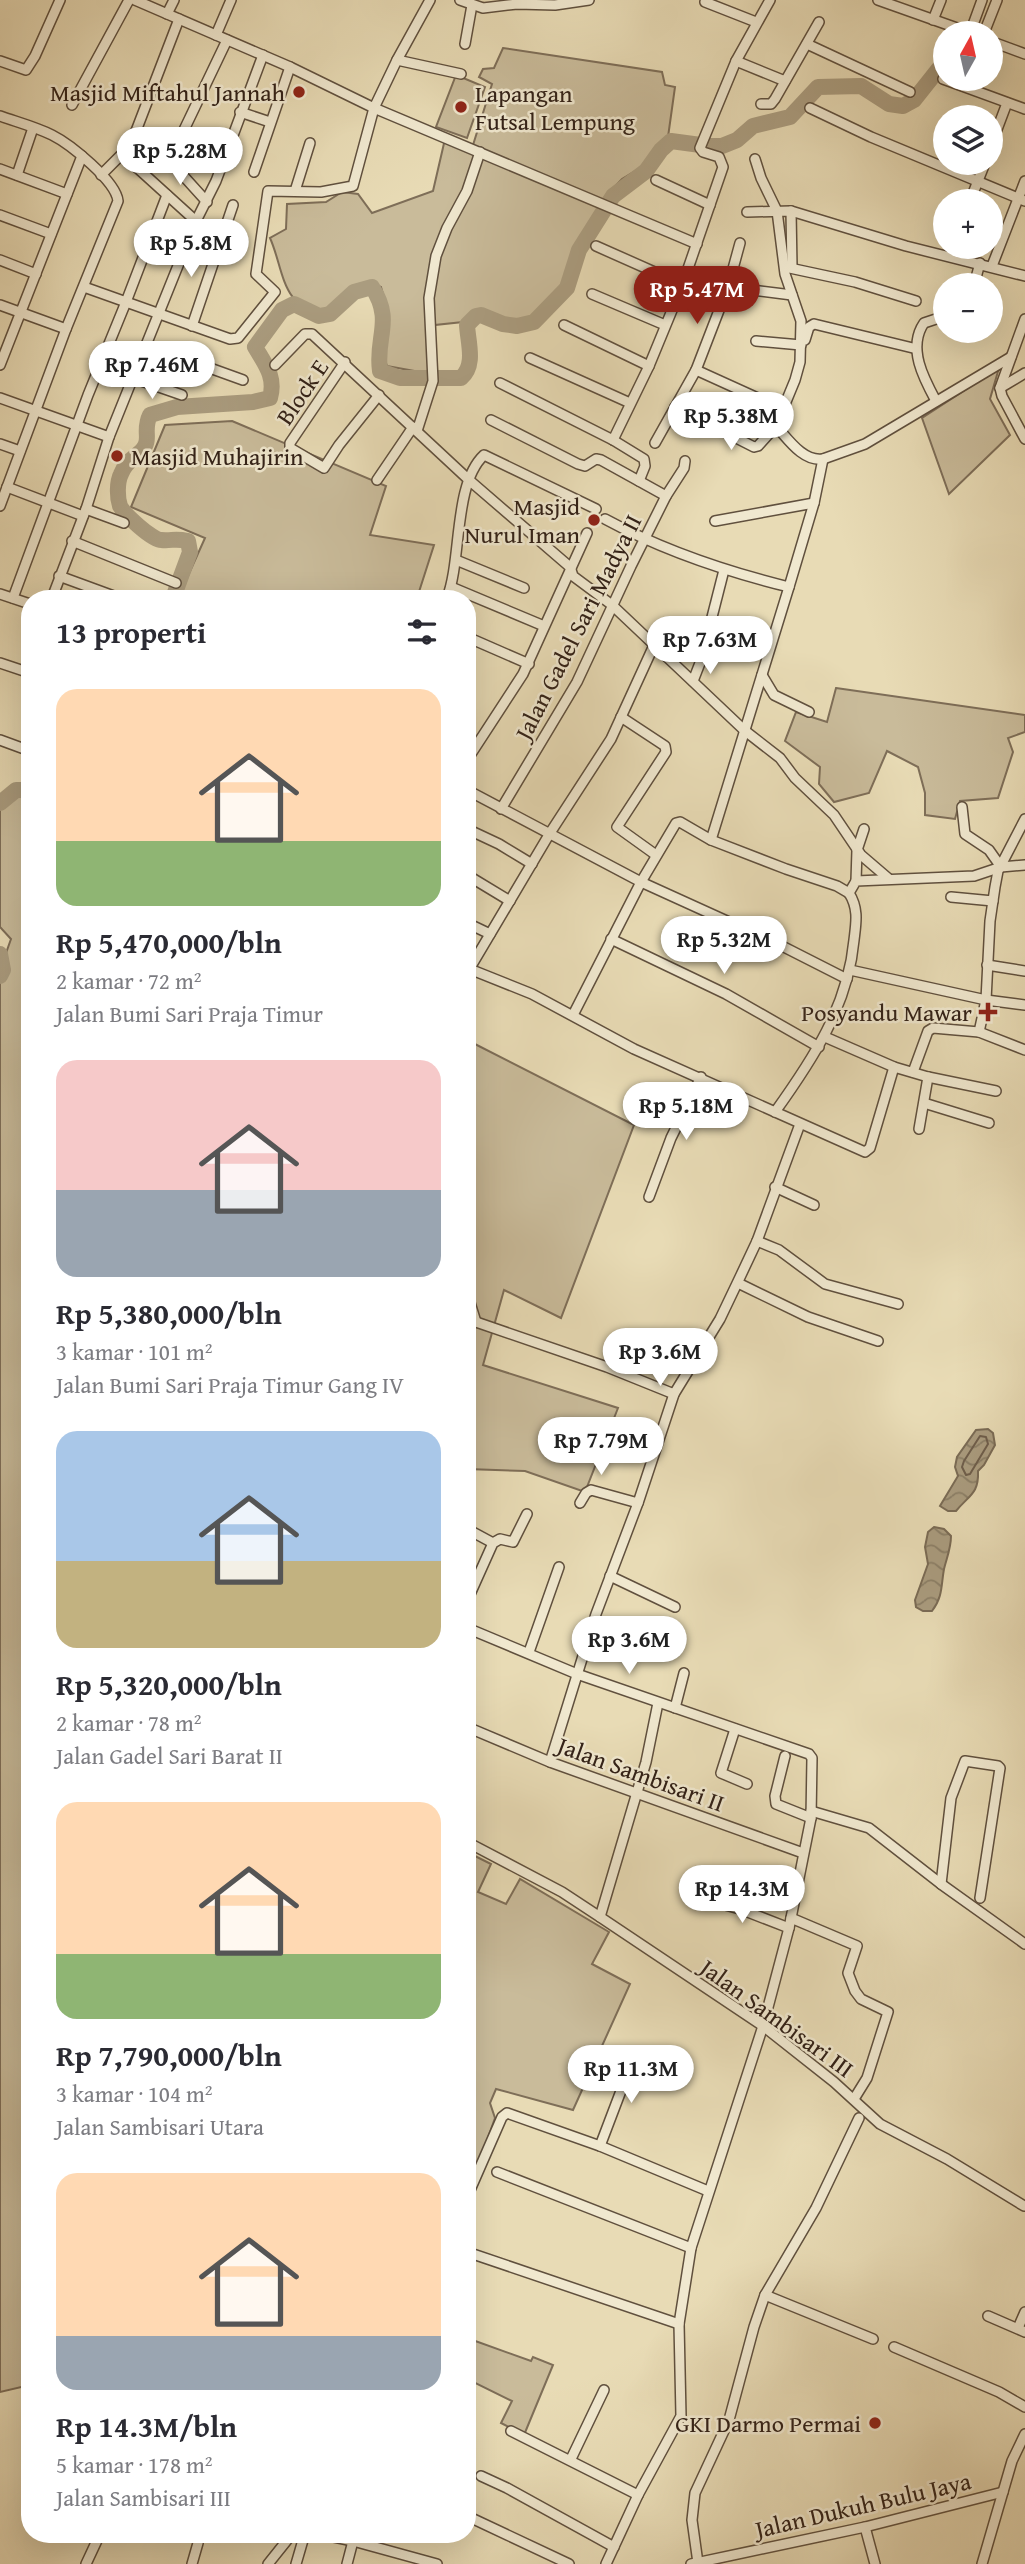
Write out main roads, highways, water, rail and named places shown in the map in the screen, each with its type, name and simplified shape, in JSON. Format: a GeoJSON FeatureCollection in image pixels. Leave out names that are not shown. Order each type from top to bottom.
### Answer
{"type":"FeatureCollection","features":[{"type":"Feature","properties":{"kind":"water"},"geometry":{"type":"Polygon","coordinates":[[[988,1429],[993,1433],[995,1445],[978,1471],[975,1490],[956,1511],[948,1511],[940,1506],[958,1476],[955,1467],[957,1457],[976,1430],[988,1429]]]}},
{"type":"Feature","properties":{"kind":"water"},"geometry":{"type":"Polygon","coordinates":[[[934,1527],[944,1529],[951,1536],[950,1545],[938,1601],[932,1611],[923,1611],[916,1607],[915,1600],[928,1564],[925,1547],[928,1532],[934,1527]]]}},
{"type":"Feature","properties":{"kind":"waterway"},"geometry":{"type":"LineString","coordinates":[[176,590],[190,552],[188,541],[157,539],[132,520],[120,506],[120,477],[127,464],[145,446],[150,415],[177,407],[253,402],[270,398],[271,377],[255,347],[282,310],[294,304],[319,316],[330,314],[354,292],[372,287],[382,310],[383,320],[380,371],[400,378],[461,378],[466,373],[470,360],[467,325],[481,315],[503,324],[517,326],[534,322],[567,288],[579,250],[613,196],[646,171],[671,141],[722,146],[737,140],[753,126],[790,117],[818,87],[861,86],[889,104],[903,106],[914,100],[933,76]]}},
{"type":"Feature","properties":{"kind":"waterway"},"geometry":{"type":"LineString","coordinates":[[0,803],[16,790],[21,790]]}},
{"type":"Feature","properties":{"kind":"waterway"},"geometry":{"type":"LineString","coordinates":[[0,954],[3,970],[0,976]]}},
{"type":"Feature","properties":{"kind":"place","name":"Masjid Miftahul Jannah"},"geometry":{"type":"Point","coordinates":[299,92]}},
{"type":"Feature","properties":{"kind":"place","name":"Lapangan Futsal Lempung"},"geometry":{"type":"Point","coordinates":[461,107]}},
{"type":"Feature","properties":{"kind":"place","name":"Masjid Muhajirin"},"geometry":{"type":"Point","coordinates":[117,456]}},
{"type":"Feature","properties":{"kind":"place","name":"Masjid Nurul Iman"},"geometry":{"type":"Point","coordinates":[594,520]}},
{"type":"Feature","properties":{"kind":"place","name":"Posyandu Mawar"},"geometry":{"type":"Point","coordinates":[988,1012]}},
{"type":"Feature","properties":{"kind":"place","name":"GKI Darmo Permai"},"geometry":{"type":"Point","coordinates":[875,2423]}}]}
